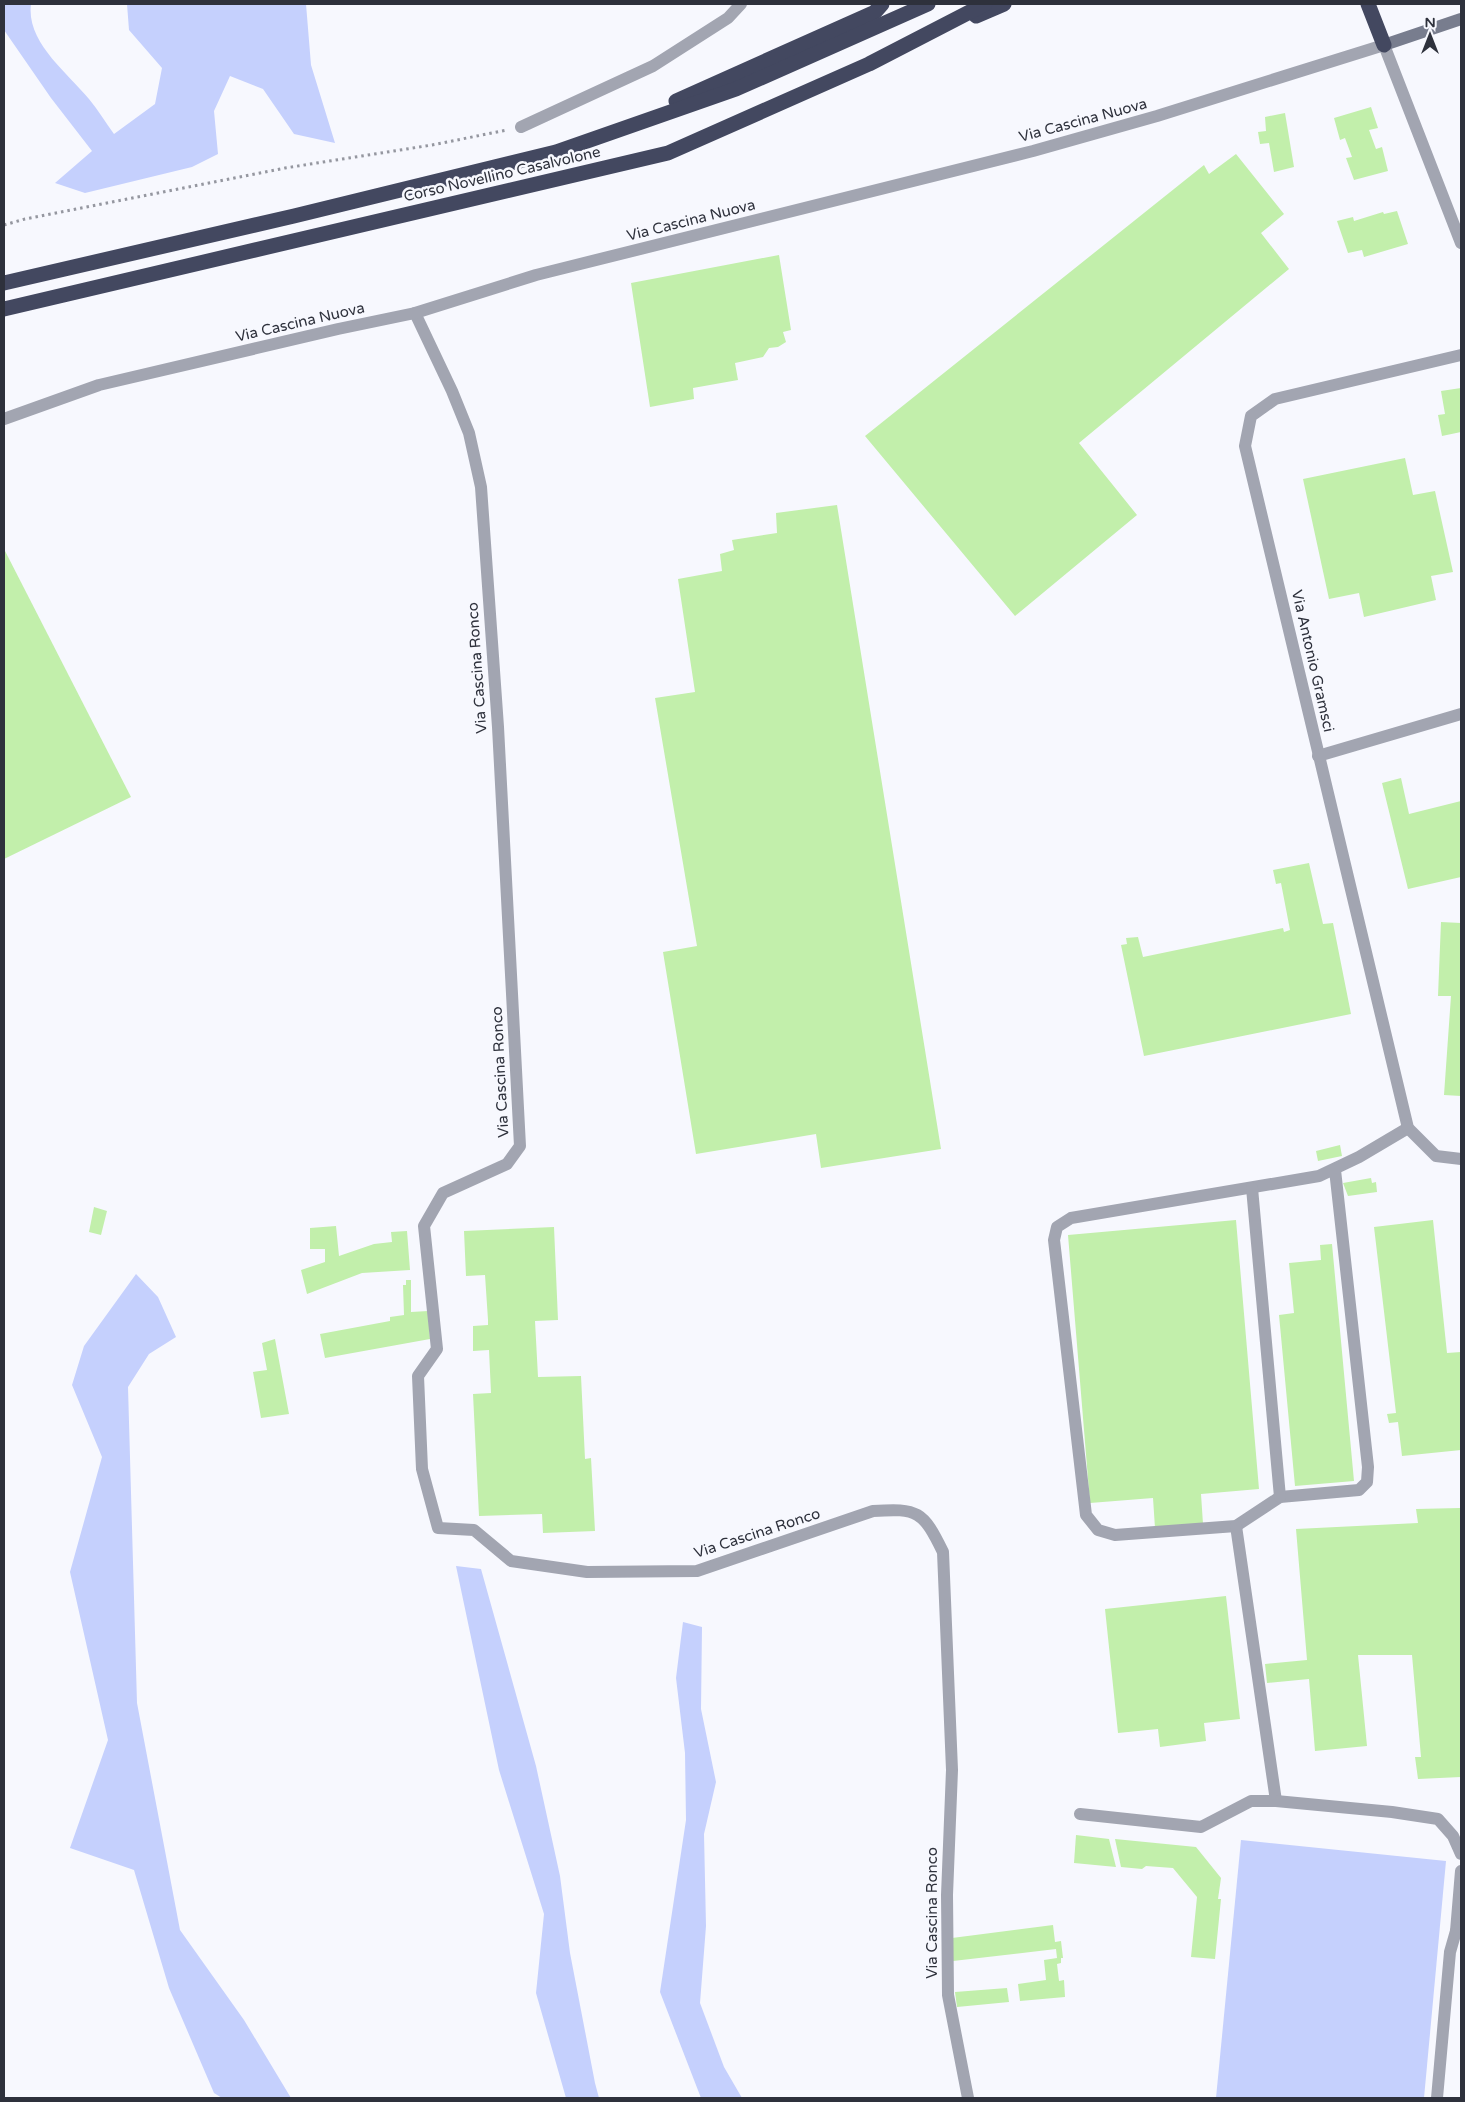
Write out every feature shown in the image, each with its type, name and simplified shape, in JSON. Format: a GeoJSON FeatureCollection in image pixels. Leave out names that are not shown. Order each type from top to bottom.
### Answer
{"type":"FeatureCollection","features":[{"type":"Feature","properties":{"kind":"highway"},"geometry":{"type":"LineString","coordinates":[[581,143],[875,12],[882,4]]}},
{"type":"Feature","properties":{"kind":"highway","name":"Corso Novellino Casalvolone"},"geometry":{"type":"LineString","coordinates":[[4,283],[294,216],[556,152],[736,89],[928,4]]}},
{"type":"Feature","properties":{"kind":"highway","name":"Corso Novellino Casalvolone"},"geometry":{"type":"LineString","coordinates":[[4,309],[668,153],[869,64],[984,4]]}},
{"type":"Feature","properties":{"kind":"highway"},"geometry":{"type":"LineString","coordinates":[[869,64],[1004,4]]}},
{"type":"Feature","properties":{"kind":"highway"},"geometry":{"type":"LineString","coordinates":[[1368,4],[1384,45]]}},
{"type":"Feature","properties":{"kind":"street"},"geometry":{"type":"LineString","coordinates":[[520,127],[653,66],[728,18],[741,4]]}},
{"type":"Feature","properties":{"kind":"street"},"geometry":{"type":"LineString","coordinates":[[1461,19],[1384,45],[1461,243]]}},
{"type":"Feature","properties":{"kind":"street","name":"Via Cascina Nuova"},"geometry":{"type":"LineString","coordinates":[[4,419],[99,385],[338,329],[415,314],[536,275],[1042,148],[1157,116],[1384,45]]}},
{"type":"Feature","properties":{"kind":"street","name":"Via Cascina Ronco"},"geometry":{"type":"LineString","coordinates":[[415,314],[452,390],[469,433],[481,487],[498,727],[520,1146],[507,1164],[444,1193],[424,1226],[437,1349],[418,1376],[422,1470],[438,1528],[474,1530],[511,1561],[587,1572],[642,1572],[697,1571],[873,1511],[914,1512],[930,1526],[942,1552],[951,1760],[947,1895],[948,1995],[968,2098]]}},
{"type":"Feature","properties":{"kind":"street","name":"Via Antonio Gramsci"},"geometry":{"type":"LineString","coordinates":[[1408,1128],[1245,446],[1251,416],[1275,399],[1461,355]]}},
{"type":"Feature","properties":{"kind":"street"},"geometry":{"type":"LineString","coordinates":[[1318,756],[1461,714]]}},
{"type":"Feature","properties":{"kind":"street"},"geometry":{"type":"LineString","coordinates":[[1335,1170],[1368,1467],[1367,1482],[1359,1490],[1280,1497],[1236,1526],[1115,1535],[1098,1530],[1086,1515],[1054,1240],[1058,1226],[1071,1218],[1319,1176],[1335,1170],[1408,1128],[1436,1156],[1461,1159]]}},
{"type":"Feature","properties":{"kind":"street"},"geometry":{"type":"LineString","coordinates":[[1252,1188],[1280,1497]]}},
{"type":"Feature","properties":{"kind":"street"},"geometry":{"type":"LineString","coordinates":[[1236,1526],[1276,1801]]}},
{"type":"Feature","properties":{"kind":"street"},"geometry":{"type":"LineString","coordinates":[[1080,1814],[1201,1827],[1251,1801],[1276,1801],[1392,1812],[1438,1819],[1454,1836],[1461,1854]]}},
{"type":"Feature","properties":{"kind":"street"},"geometry":{"type":"LineString","coordinates":[[1437,2098],[1450,1952],[1459,1930],[1461,1871]]}},
{"type":"Feature","properties":{"kind":"path"},"geometry":{"type":"LineString","coordinates":[[4,225],[26,219],[285,168],[432,145],[520,127]]}},
{"type":"Feature","properties":{"kind":"shaded area"},"geometry":{"type":"Polygon","coordinates":[[[4,4],[31,4],[31,18],[41,44],[89,99],[114,134],[155,104],[162,68],[129,30],[127,4],[306,4],[311,65],[335,143],[294,134],[263,89],[230,76],[214,111],[218,154],[192,167],[85,193],[55,183],[92,151],[51,98],[4,30],[4,4]]]}},
{"type":"Feature","properties":{"kind":"shaded area"},"geometry":{"type":"Polygon","coordinates":[[[136,1274],[158,1297],[176,1337],[149,1354],[128,1387],[137,1703],[180,1930],[244,2020],[291,2098],[222,2098],[214,2093],[169,1988],[134,1870],[70,1848],[108,1740],[70,1572],[102,1457],[72,1385],[84,1346],[136,1274]]]}},
{"type":"Feature","properties":{"kind":"shaded area"},"geometry":{"type":"Polygon","coordinates":[[[456,1566],[481,1569],[536,1766],[560,1876],[570,1953],[599,2098],[566,2098],[536,1993],[544,1914],[499,1770],[456,1566]]]}},
{"type":"Feature","properties":{"kind":"shaded area"},"geometry":{"type":"Polygon","coordinates":[[[683,1622],[702,1627],[701,1709],[716,1782],[704,1834],[706,1926],[700,2003],[724,2067],[742,2098],[701,2098],[660,1992],[686,1820],[685,1753],[676,1678],[683,1622]]]}},
{"type":"Feature","properties":{"kind":"shaded area"},"geometry":{"type":"Polygon","coordinates":[[[1241,1840],[1446,1861],[1424,2098],[1216,2098],[1241,1840]]]}},
{"type":"Feature","properties":{"kind":"building"},"geometry":{"type":"Polygon","coordinates":[[[1371,107],[1378,128],[1369,130],[1376,149],[1382,147],[1388,171],[1354,180],[1346,158],[1352,157],[1345,138],[1340,140],[1334,118],[1371,107]]]}},
{"type":"Feature","properties":{"kind":"building"},"geometry":{"type":"Polygon","coordinates":[[[1285,113],[1294,167],[1274,172],[1269,143],[1260,144],[1258,132],[1266,131],[1265,117],[1285,113]]]}},
{"type":"Feature","properties":{"kind":"building"},"geometry":{"type":"Polygon","coordinates":[[[1236,154],[1284,214],[1261,233],[1289,269],[1079,443],[1137,515],[1015,616],[865,436],[1204,165],[1209,174],[1236,154]]]}},
{"type":"Feature","properties":{"kind":"building"},"geometry":{"type":"Polygon","coordinates":[[[1397,211],[1408,244],[1364,257],[1362,250],[1348,253],[1337,221],[1353,217],[1354,221],[1383,212],[1384,214],[1397,211]]]}},
{"type":"Feature","properties":{"kind":"building"},"geometry":{"type":"Polygon","coordinates":[[[779,255],[791,330],[783,332],[786,342],[778,347],[769,348],[763,357],[735,363],[738,380],[693,388],[694,399],[650,407],[631,283],[779,255]]]}},
{"type":"Feature","properties":{"kind":"building"},"geometry":{"type":"Polygon","coordinates":[[[1461,388],[1461,432],[1442,436],[1438,415],[1445,414],[1441,391],[1461,388]]]}},
{"type":"Feature","properties":{"kind":"building"},"geometry":{"type":"Polygon","coordinates":[[[1405,458],[1413,495],[1435,491],[1453,572],[1431,576],[1436,600],[1364,617],[1359,593],[1329,599],[1303,479],[1405,458]]]}},
{"type":"Feature","properties":{"kind":"building"},"geometry":{"type":"Polygon","coordinates":[[[837,505],[941,1149],[821,1168],[816,1134],[696,1154],[663,952],[697,946],[655,698],[695,692],[678,579],[722,571],[720,554],[734,550],[732,540],[777,533],[776,513],[837,505]]]}},
{"type":"Feature","properties":{"kind":"building"},"geometry":{"type":"Polygon","coordinates":[[[4,549],[131,797],[4,859],[4,549]]]}},
{"type":"Feature","properties":{"kind":"building"},"geometry":{"type":"Polygon","coordinates":[[[1401,778],[1409,814],[1461,801],[1461,877],[1408,889],[1382,783],[1401,778]]]}},
{"type":"Feature","properties":{"kind":"building"},"geometry":{"type":"Polygon","coordinates":[[[1309,863],[1323,924],[1333,923],[1351,1014],[1144,1056],[1121,945],[1127,944],[1126,938],[1138,937],[1143,957],[1283,928],[1284,932],[1290,930],[1281,883],[1276,884],[1273,870],[1309,863]]]}},
{"type":"Feature","properties":{"kind":"building"},"geometry":{"type":"Polygon","coordinates":[[[1441,922],[1461,923],[1461,1096],[1444,1095],[1451,996],[1438,996],[1441,922]]]}},
{"type":"Feature","properties":{"kind":"building"},"geometry":{"type":"Polygon","coordinates":[[[1340,1145],[1342,1156],[1318,1161],[1316,1151],[1340,1145]]]}},
{"type":"Feature","properties":{"kind":"building"},"geometry":{"type":"Polygon","coordinates":[[[1371,1178],[1372,1183],[1376,1182],[1377,1192],[1348,1196],[1343,1183],[1371,1178]]]}},
{"type":"Feature","properties":{"kind":"building"},"geometry":{"type":"Polygon","coordinates":[[[94,1207],[107,1211],[101,1235],[89,1232],[94,1207]]]}},
{"type":"Feature","properties":{"kind":"building"},"geometry":{"type":"Polygon","coordinates":[[[1236,1220],[1259,1489],[1201,1494],[1203,1524],[1155,1528],[1153,1498],[1090,1503],[1068,1235],[1236,1220]]]}},
{"type":"Feature","properties":{"kind":"building"},"geometry":{"type":"Polygon","coordinates":[[[1433,1220],[1447,1353],[1461,1352],[1461,1450],[1402,1456],[1398,1422],[1389,1423],[1387,1414],[1396,1413],[1374,1227],[1433,1220]]]}},
{"type":"Feature","properties":{"kind":"building"},"geometry":{"type":"Polygon","coordinates":[[[336,1226],[339,1256],[374,1244],[392,1242],[391,1232],[407,1231],[410,1270],[362,1273],[307,1294],[301,1270],[325,1262],[325,1249],[310,1249],[310,1228],[336,1226]]]}},
{"type":"Feature","properties":{"kind":"building"},"geometry":{"type":"Polygon","coordinates":[[[554,1227],[558,1320],[535,1321],[538,1377],[581,1376],[585,1459],[591,1458],[595,1531],[543,1533],[542,1514],[479,1516],[473,1394],[491,1393],[489,1350],[473,1351],[473,1326],[488,1325],[488,1320],[485,1275],[466,1276],[464,1231],[554,1227]]]}},
{"type":"Feature","properties":{"kind":"building"},"geometry":{"type":"Polygon","coordinates":[[[1332,1244],[1354,1481],[1295,1486],[1279,1315],[1294,1313],[1289,1263],[1321,1260],[1320,1245],[1332,1244]]]}},
{"type":"Feature","properties":{"kind":"building"},"geometry":{"type":"Polygon","coordinates":[[[406,1280],[411,1280],[411,1312],[428,1311],[430,1339],[325,1358],[320,1334],[390,1321],[390,1317],[404,1315],[403,1285],[406,1285],[406,1280]]]}},
{"type":"Feature","properties":{"kind":"building"},"geometry":{"type":"Polygon","coordinates":[[[275,1339],[289,1414],[261,1418],[253,1372],[267,1370],[262,1343],[275,1339]]]}},
{"type":"Feature","properties":{"kind":"building"},"geometry":{"type":"Polygon","coordinates":[[[1460,1508],[1461,1777],[1418,1779],[1415,1757],[1421,1757],[1412,1655],[1358,1655],[1367,1746],[1315,1751],[1309,1679],[1267,1683],[1265,1664],[1307,1660],[1296,1529],[1418,1523],[1416,1509],[1460,1508]]]}},
{"type":"Feature","properties":{"kind":"building"},"geometry":{"type":"Polygon","coordinates":[[[1226,1596],[1240,1719],[1204,1723],[1206,1741],[1160,1747],[1158,1729],[1118,1733],[1105,1609],[1226,1596]]]}},
{"type":"Feature","properties":{"kind":"building"},"geometry":{"type":"Polygon","coordinates":[[[1076,1835],[1109,1839],[1116,1867],[1074,1863],[1076,1835]]]}},
{"type":"Feature","properties":{"kind":"building"},"geometry":{"type":"Polygon","coordinates":[[[1115,1839],[1196,1847],[1221,1878],[1218,1899],[1221,1899],[1215,1959],[1191,1957],[1197,1897],[1173,1868],[1146,1866],[1142,1869],[1121,1867],[1115,1839]]]}},
{"type":"Feature","properties":{"kind":"building"},"geometry":{"type":"Polygon","coordinates":[[[1053,1925],[1055,1942],[1061,1941],[1063,1958],[1061,1958],[1061,1963],[1057,1964],[1059,1981],[1064,1980],[1065,1997],[1020,2001],[1018,1984],[1046,1980],[1044,1960],[1057,1958],[1056,1949],[953,1961],[952,1938],[1053,1925]]]}},
{"type":"Feature","properties":{"kind":"building"},"geometry":{"type":"Polygon","coordinates":[[[1007,1988],[1009,2002],[957,2007],[955,1992],[1007,1988]]]}}]}
